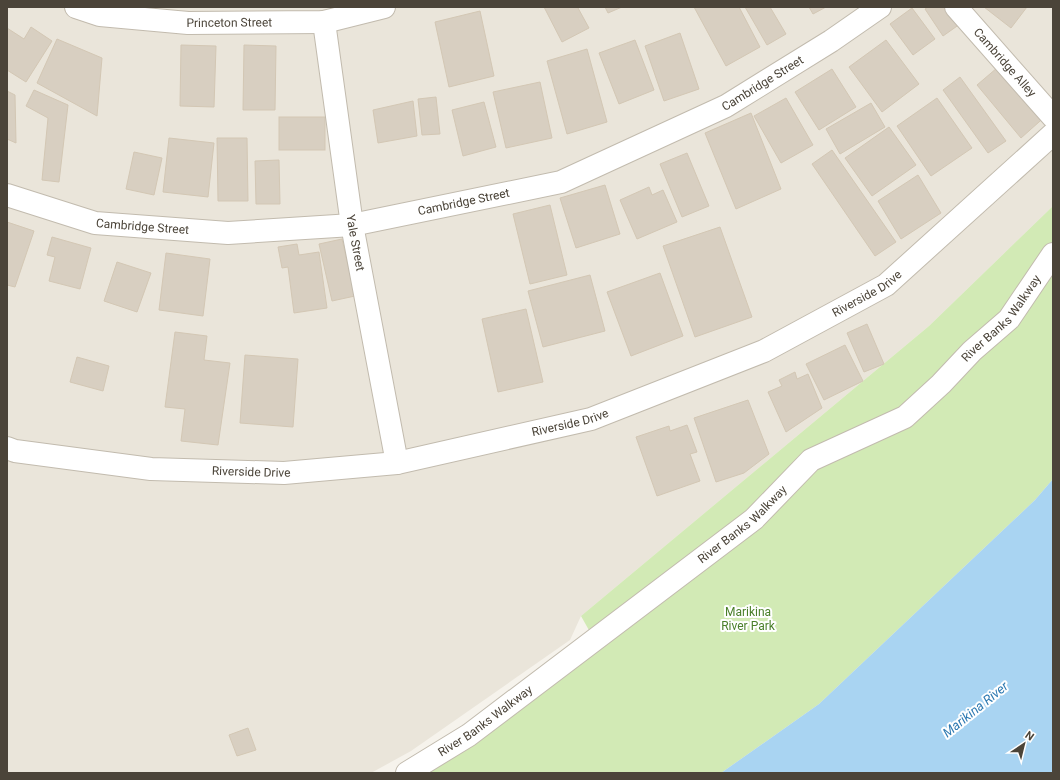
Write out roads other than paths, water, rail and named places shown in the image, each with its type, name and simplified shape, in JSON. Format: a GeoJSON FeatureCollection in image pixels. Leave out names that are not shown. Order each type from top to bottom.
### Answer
{"type":"FeatureCollection","features":[{"type":"Feature","properties":{"kind":"street","name":"Princeton Street"},"geometry":{"type":"LineString","coordinates":[[76,7],[100,15],[188,23],[324,22],[384,7]]}},
{"type":"Feature","properties":{"kind":"street","name":"Cambridge Street"},"geometry":{"type":"LineString","coordinates":[[7,195],[95,223],[228,234],[352,225],[561,182],[726,106],[831,41],[880,7]]}},
{"type":"Feature","properties":{"kind":"street","name":"Cambridge Alley"},"geometry":{"type":"LineString","coordinates":[[956,7],[1053,117]]}},
{"type":"Feature","properties":{"kind":"street","name":"Yale Street"},"geometry":{"type":"LineString","coordinates":[[324,22],[352,225],[397,463]]}},
{"type":"Feature","properties":{"kind":"street","name":"Riverside Drive"},"geometry":{"type":"LineString","coordinates":[[7,448],[151,469],[284,473],[397,463],[590,419],[764,351],[886,285],[1053,134]]}},
{"type":"Feature","properties":{"kind":"street","name":"River Banks Walkway"},"geometry":{"type":"LineString","coordinates":[[406,773],[469,735],[754,519],[811,460],[906,417],[941,384],[972,351],[1009,319],[1053,254]]}},
{"type":"Feature","properties":{"kind":"water","name":"Marikina River"},"geometry":{"type":"Polygon","coordinates":[[[1053,479],[1053,773],[721,773],[819,704],[1035,500],[1053,479]]]}},
{"type":"Feature","properties":{"kind":"park label","name":"Marikina River Park"},"geometry":{"type":"Point","coordinates":[748,619]}}]}
